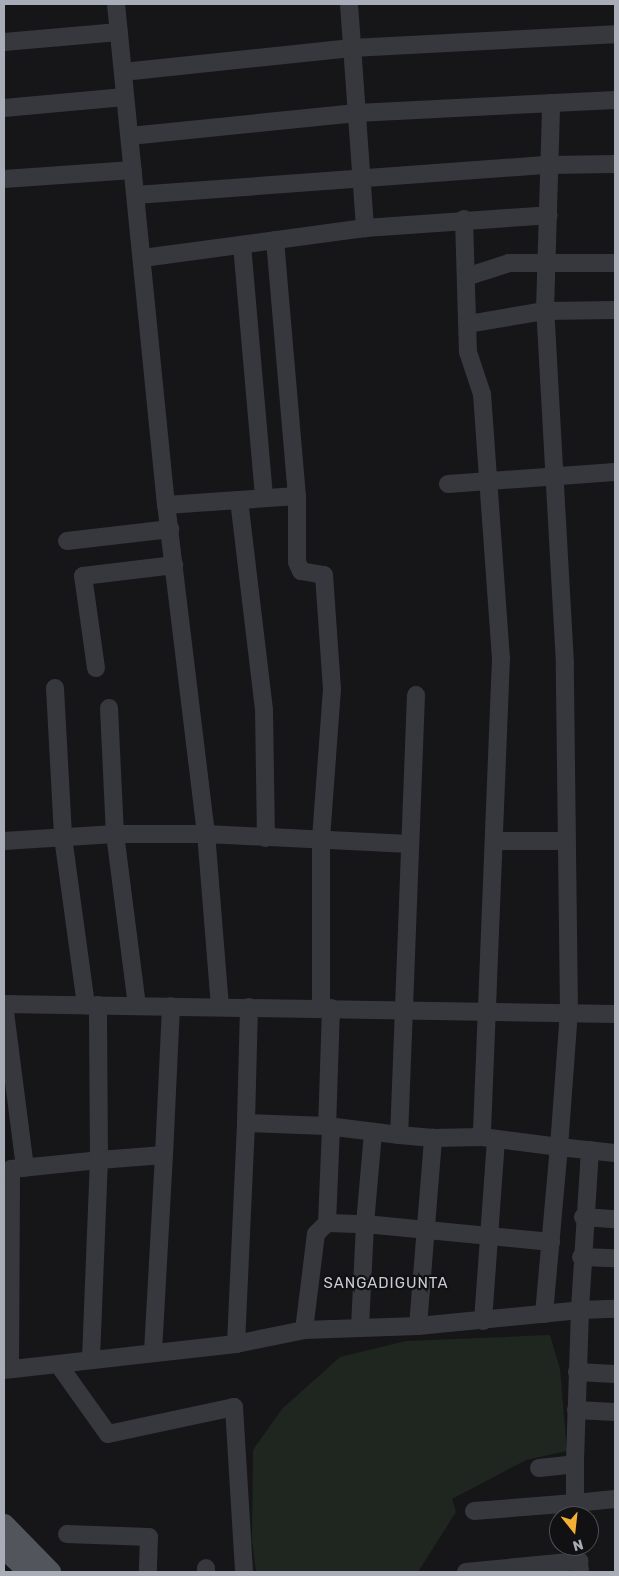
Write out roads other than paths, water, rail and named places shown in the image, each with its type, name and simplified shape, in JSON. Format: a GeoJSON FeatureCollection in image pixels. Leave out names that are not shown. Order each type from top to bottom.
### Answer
{"type":"FeatureCollection","features":[{"type":"Feature","properties":{"kind":"main road"},"geometry":{"type":"LineString","coordinates":[[4,1525],[50,1572]]}},
{"type":"Feature","properties":{"kind":"main road"},"geometry":{"type":"LineString","coordinates":[[4,1548],[30,1572]]}},
{"type":"Feature","properties":{"kind":"street"},"geometry":{"type":"LineString","coordinates":[[116,4],[124,97],[143,258],[166,505],[206,834],[220,1007]]}},
{"type":"Feature","properties":{"kind":"street"},"geometry":{"type":"LineString","coordinates":[[349,4],[365,228]]}},
{"type":"Feature","properties":{"kind":"street"},"geometry":{"type":"LineString","coordinates":[[4,42],[119,32]]}},
{"type":"Feature","properties":{"kind":"street"},"geometry":{"type":"LineString","coordinates":[[123,72],[352,48],[615,34]]}},
{"type":"Feature","properties":{"kind":"street"},"geometry":{"type":"LineString","coordinates":[[4,108],[124,97]]}},
{"type":"Feature","properties":{"kind":"street"},"geometry":{"type":"LineString","coordinates":[[130,136],[357,113],[615,100]]}},
{"type":"Feature","properties":{"kind":"street"},"geometry":{"type":"LineString","coordinates":[[544,1314],[569,1012],[565,664],[552,475],[546,311],[549,215],[548,165],[551,103]]}},
{"type":"Feature","properties":{"kind":"street"},"geometry":{"type":"LineString","coordinates":[[136,195],[548,165],[615,164]]}},
{"type":"Feature","properties":{"kind":"street"},"geometry":{"type":"LineString","coordinates":[[4,179],[133,170]]}},
{"type":"Feature","properties":{"kind":"street"},"geometry":{"type":"LineString","coordinates":[[143,258],[365,228],[549,215]]}},
{"type":"Feature","properties":{"kind":"street"},"geometry":{"type":"LineString","coordinates":[[464,220],[469,359],[481,387],[501,658],[489,1010],[490,1236],[483,1321]]}},
{"type":"Feature","properties":{"kind":"street"},"geometry":{"type":"LineString","coordinates":[[275,240],[297,496],[298,568],[322,572],[325,580],[332,694],[321,840],[329,1126],[327,1223],[316,1234],[304,1330]]}},
{"type":"Feature","properties":{"kind":"street"},"geometry":{"type":"LineString","coordinates":[[242,245],[264,498]]}},
{"type":"Feature","properties":{"kind":"street"},"geometry":{"type":"LineString","coordinates":[[466,277],[509,264],[547,262],[615,263]]}},
{"type":"Feature","properties":{"kind":"street"},"geometry":{"type":"LineString","coordinates":[[468,324],[546,311],[615,310]]}},
{"type":"Feature","properties":{"kind":"street"},"geometry":{"type":"LineString","coordinates":[[448,484],[552,475],[615,472]]}},
{"type":"Feature","properties":{"kind":"street"},"geometry":{"type":"LineString","coordinates":[[166,505],[297,496]]}},
{"type":"Feature","properties":{"kind":"street"},"geometry":{"type":"LineString","coordinates":[[239,500],[262,693],[266,838]]}},
{"type":"Feature","properties":{"kind":"street"},"geometry":{"type":"LineString","coordinates":[[67,541],[170,529]]}},
{"type":"Feature","properties":{"kind":"street"},"geometry":{"type":"LineString","coordinates":[[96,668],[83,576],[174,565]]}},
{"type":"Feature","properties":{"kind":"street"},"geometry":{"type":"LineString","coordinates":[[55,688],[63,837],[92,1005],[99,1160],[91,1358]]}},
{"type":"Feature","properties":{"kind":"street"},"geometry":{"type":"LineString","coordinates":[[399,1135],[416,695]]}},
{"type":"Feature","properties":{"kind":"street"},"geometry":{"type":"LineString","coordinates":[[109,708],[115,834],[137,1005]]}},
{"type":"Feature","properties":{"kind":"street"},"geometry":{"type":"LineString","coordinates":[[4,842],[115,834],[206,834],[410,844]]}},
{"type":"Feature","properties":{"kind":"street"},"geometry":{"type":"LineString","coordinates":[[495,842],[566,841]]}},
{"type":"Feature","properties":{"kind":"street"},"geometry":{"type":"LineString","coordinates":[[615,1014],[489,1010],[4,1004],[13,1169],[7,1269],[7,1369],[58,1364],[91,1358],[236,1344],[304,1330],[418,1326],[580,1310],[615,1309]]}},
{"type":"Feature","properties":{"kind":"street"},"geometry":{"type":"LineString","coordinates":[[153,1352],[171,1006]]}},
{"type":"Feature","properties":{"kind":"street"},"geometry":{"type":"LineString","coordinates":[[236,1344],[249,1007]]}},
{"type":"Feature","properties":{"kind":"street"},"geometry":{"type":"LineString","coordinates":[[246,1123],[329,1126],[433,1138],[489,1138],[615,1153]]}},
{"type":"Feature","properties":{"kind":"street"},"geometry":{"type":"LineString","coordinates":[[360,1327],[365,1224],[373,1132]]}},
{"type":"Feature","properties":{"kind":"street"},"geometry":{"type":"LineString","coordinates":[[418,1326],[424,1230],[433,1138]]}},
{"type":"Feature","properties":{"kind":"street"},"geometry":{"type":"LineString","coordinates":[[575,1506],[581,1257],[590,1150]]}},
{"type":"Feature","properties":{"kind":"street"},"geometry":{"type":"LineString","coordinates":[[13,1169],[164,1155]]}},
{"type":"Feature","properties":{"kind":"street"},"geometry":{"type":"LineString","coordinates":[[583,1217],[615,1219]]}},
{"type":"Feature","properties":{"kind":"street"},"geometry":{"type":"LineString","coordinates":[[327,1223],[365,1224],[551,1242]]}},
{"type":"Feature","properties":{"kind":"street"},"geometry":{"type":"LineString","coordinates":[[581,1257],[615,1258]]}},
{"type":"Feature","properties":{"kind":"street"},"geometry":{"type":"LineString","coordinates":[[58,1364],[108,1434],[234,1407],[244,1570]]}},
{"type":"Feature","properties":{"kind":"street"},"geometry":{"type":"LineString","coordinates":[[578,1372],[615,1374]]}},
{"type":"Feature","properties":{"kind":"street"},"geometry":{"type":"LineString","coordinates":[[576,1410],[615,1412]]}},
{"type":"Feature","properties":{"kind":"street"},"geometry":{"type":"LineString","coordinates":[[539,1468],[575,1464]]}},
{"type":"Feature","properties":{"kind":"street"},"geometry":{"type":"LineString","coordinates":[[587,1506],[615,1499]]}},
{"type":"Feature","properties":{"kind":"street"},"geometry":{"type":"LineString","coordinates":[[474,1511],[549,1510]]}},
{"type":"Feature","properties":{"kind":"street"},"geometry":{"type":"LineString","coordinates":[[67,1534],[149,1536],[148,1572]]}},
{"type":"Feature","properties":{"kind":"street"},"geometry":{"type":"LineString","coordinates":[[466,1572],[579,1560]]}},
{"type":"Feature","properties":{"kind":"district","name":"SANGADIGUNTA"},"geometry":{"type":"Point","coordinates":[386,1284]}}]}
